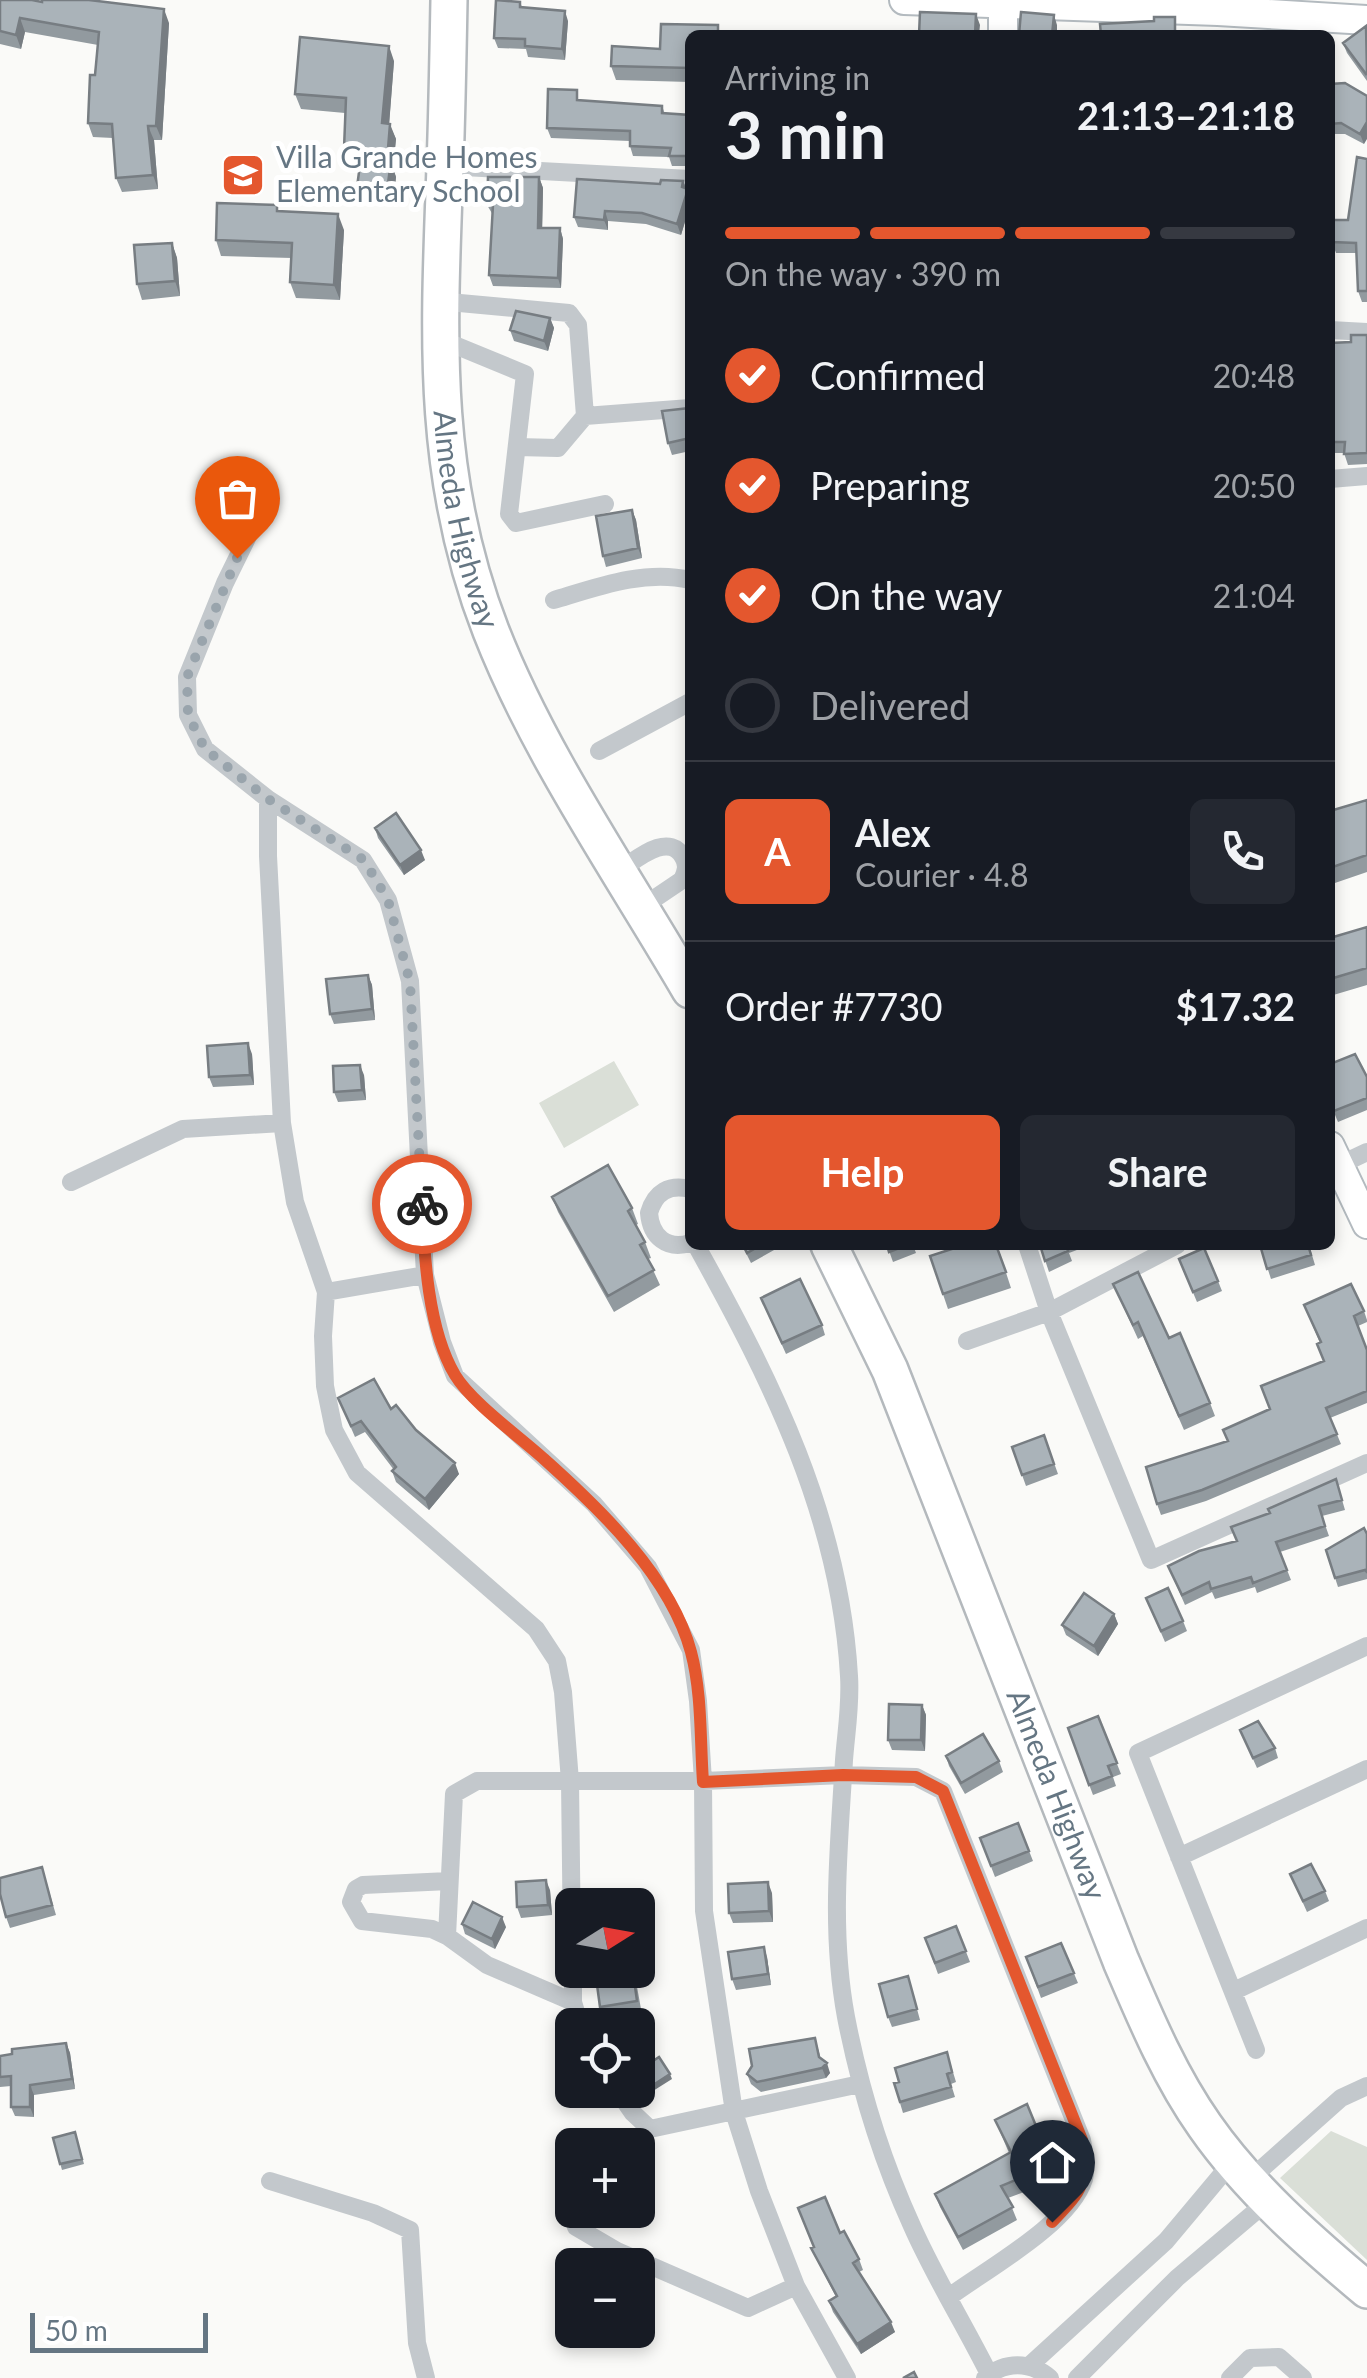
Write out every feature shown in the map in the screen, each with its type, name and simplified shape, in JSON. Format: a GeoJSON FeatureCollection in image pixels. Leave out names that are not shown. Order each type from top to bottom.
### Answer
{"type":"FeatureCollection","features":[{"type":"Feature","properties":{"kind":"highway","name":"Almeda Highway"},"geometry":{"type":"LineString","coordinates":[[449,0],[438,301],[443,438],[463,543],[490,628],[512,680],[685,981]]}},
{"type":"Feature","properties":{"kind":"highway","name":"Almeda Highway"},"geometry":{"type":"LineString","coordinates":[[831,1250],[890,1370],[1158,2047],[1204,2125],[1250,2180],[1319,2250],[1367,2290]]}},
{"type":"Feature","properties":{"kind":"street"},"geometry":{"type":"LineString","coordinates":[[904,0],[1367,20]]}},
{"type":"Feature","properties":{"kind":"street"},"geometry":{"type":"LineString","coordinates":[[1002,30],[1003,3]]}},
{"type":"Feature","properties":{"kind":"street"},"geometry":{"type":"LineString","coordinates":[[445,166],[685,179]]}},
{"type":"Feature","properties":{"kind":"street"},"geometry":{"type":"LineString","coordinates":[[438,301],[568,313],[578,325],[586,416]]}},
{"type":"Feature","properties":{"kind":"street"},"geometry":{"type":"LineString","coordinates":[[1335,330],[1367,332]]}},
{"type":"Feature","properties":{"kind":"street"},"geometry":{"type":"LineString","coordinates":[[439,338],[525,374],[509,514],[516,523],[606,504]]}},
{"type":"Feature","properties":{"kind":"street"},"geometry":{"type":"LineString","coordinates":[[516,447],[558,448],[586,416],[685,408]]}},
{"type":"Feature","properties":{"kind":"street"},"geometry":{"type":"LineString","coordinates":[[1335,479],[1367,476]]}},
{"type":"Feature","properties":{"kind":"street"},"geometry":{"type":"LineString","coordinates":[[249,534],[187,677],[188,715],[205,749],[268,799],[364,860],[388,900],[410,982],[425,1274],[442,1342],[456,1376],[594,1504],[648,1566],[691,1650],[703,1782],[704,1911],[734,2112],[796,2286],[847,2378]]}},
{"type":"Feature","properties":{"kind":"street"},"geometry":{"type":"LineString","coordinates":[[554,600],[633,579],[665,575],[685,579]]}},
{"type":"Feature","properties":{"kind":"street"},"geometry":{"type":"LineString","coordinates":[[598,751],[685,705]]}},
{"type":"Feature","properties":{"kind":"street"},"geometry":{"type":"LineString","coordinates":[[268,799],[282,1123],[295,1202],[326,1292],[324,1369],[334,1430],[357,1472],[536,1630],[557,1661],[570,1781],[571,1888]]}},
{"type":"Feature","properties":{"kind":"street"},"geometry":{"type":"LineString","coordinates":[[620,870],[655,848],[685,853],[682,880],[642,907]]}},
{"type":"Feature","properties":{"kind":"street"},"geometry":{"type":"LineString","coordinates":[[71,1182],[183,1129],[282,1123]]}},
{"type":"Feature","properties":{"kind":"street"},"geometry":{"type":"LineString","coordinates":[[1335,1160],[1367,1152]]}},
{"type":"Feature","properties":{"kind":"street"},"geometry":{"type":"LineString","coordinates":[[1335,1164],[1367,1224]]}},
{"type":"Feature","properties":{"kind":"street"},"geometry":{"type":"LineString","coordinates":[[685,1189],[668,1188],[658,1194],[649,1214],[650,1225],[663,1242],[685,1245]]}},
{"type":"Feature","properties":{"kind":"street"},"geometry":{"type":"LineString","coordinates":[[697,1250],[740,1324],[781,1411],[817,1500],[835,1568],[849,1678],[837,1858],[836,1939],[845,2014],[874,2132],[912,2228],[950,2296],[987,2376],[1016,2364],[1029,2366],[1050,2378]]}},
{"type":"Feature","properties":{"kind":"street"},"geometry":{"type":"LineString","coordinates":[[1029,1250],[1151,1560],[1367,1463]]}},
{"type":"Feature","properties":{"kind":"street"},"geometry":{"type":"LineString","coordinates":[[967,1341],[1050,1312],[1168,1250]]}},
{"type":"Feature","properties":{"kind":"street"},"geometry":{"type":"LineString","coordinates":[[326,1292],[425,1274]]}},
{"type":"Feature","properties":{"kind":"street"},"geometry":{"type":"LineString","coordinates":[[1256,2050],[1138,1753],[1367,1646]]}},
{"type":"Feature","properties":{"kind":"street"},"geometry":{"type":"LineString","coordinates":[[1180,1857],[1367,1770]]}},
{"type":"Feature","properties":{"kind":"street"},"geometry":{"type":"LineString","coordinates":[[447,1936],[454,1794],[477,1782],[703,1782],[843,1775],[916,1777],[943,1791],[1082,2140],[1086,2174],[1078,2194],[1052,2222],[950,2296]]}},
{"type":"Feature","properties":{"kind":"street"},"geometry":{"type":"LineString","coordinates":[[448,1881],[364,1885],[356,1889],[351,1902],[362,1921],[413,1926],[447,1936],[488,1966],[573,2002]]}},
{"type":"Feature","properties":{"kind":"street"},"geometry":{"type":"LineString","coordinates":[[1234,1991],[1367,1928]]}},
{"type":"Feature","properties":{"kind":"street"},"geometry":{"type":"LineString","coordinates":[[573,1988],[575,2008]]}},
{"type":"Feature","properties":{"kind":"street"},"geometry":{"type":"LineString","coordinates":[[630,2108],[650,2129],[860,2084]]}},
{"type":"Feature","properties":{"kind":"street"},"geometry":{"type":"LineString","coordinates":[[1029,2366],[1166,2241],[1250,2180],[1341,2098],[1367,2086]]}},
{"type":"Feature","properties":{"kind":"street"},"geometry":{"type":"LineString","coordinates":[[1076,2378],[1190,2266],[1250,2180]]}},
{"type":"Feature","properties":{"kind":"street"},"geometry":{"type":"LineString","coordinates":[[270,2181],[372,2213],[410,2230],[417,2342],[426,2378]]}},
{"type":"Feature","properties":{"kind":"street"},"geometry":{"type":"LineString","coordinates":[[576,2228],[617,2251],[748,2308],[796,2286]]}},
{"type":"Feature","properties":{"kind":"street"},"geometry":{"type":"LineString","coordinates":[[1166,2241],[1190,2266]]}},
{"type":"Feature","properties":{"kind":"street"},"geometry":{"type":"LineString","coordinates":[[1230,2378],[1250,2358],[1279,2357],[1303,2378]]}},
{"type":"Feature","properties":{"kind":"shaded area"},"geometry":{"type":"Polygon","coordinates":[[[614,1061],[639,1105],[564,1148],[539,1103],[614,1061]]]}},
{"type":"Feature","properties":{"kind":"shaded area"},"geometry":{"type":"Polygon","coordinates":[[[1331,2131],[1367,2147],[1367,2260],[1280,2178],[1331,2131]]]}},
{"type":"Feature","properties":{"kind":"building"},"geometry":{"type":"Polygon","coordinates":[[[0,0],[89,0],[164,9],[156,126],[148,126],[153,175],[116,178],[112,124],[88,123],[90,75],[95,75],[99,32],[20,18],[16,35],[0,31],[0,0]]]}},
{"type":"Feature","properties":{"kind":"building"},"geometry":{"type":"Polygon","coordinates":[[[496,0],[520,2],[520,7],[565,11],[562,49],[525,46],[525,39],[494,38],[496,0]]]}},
{"type":"Feature","properties":{"kind":"building"},"geometry":{"type":"Polygon","coordinates":[[[920,12],[976,14],[975,30],[919,30],[920,12]]]}},
{"type":"Feature","properties":{"kind":"building"},"geometry":{"type":"Polygon","coordinates":[[[1021,12],[1054,15],[1052,30],[1019,30],[1021,12]]]}},
{"type":"Feature","properties":{"kind":"building"},"geometry":{"type":"Polygon","coordinates":[[[1154,17],[1175,17],[1175,30],[1101,30],[1100,24],[1154,21],[1154,17]]]}},
{"type":"Feature","properties":{"kind":"building"},"geometry":{"type":"Polygon","coordinates":[[[661,24],[718,25],[718,30],[685,30],[685,68],[611,66],[612,46],[660,49],[661,24]]]}},
{"type":"Feature","properties":{"kind":"building"},"geometry":{"type":"Polygon","coordinates":[[[1366,26],[1367,73],[1366,74],[1343,43],[1366,26]]]}},
{"type":"Feature","properties":{"kind":"building"},"geometry":{"type":"Polygon","coordinates":[[[300,37],[389,46],[382,123],[390,124],[387,191],[357,187],[362,150],[344,149],[346,98],[295,94],[300,37]]]}},
{"type":"Feature","properties":{"kind":"building"},"geometry":{"type":"Polygon","coordinates":[[[1345,83],[1367,96],[1367,122],[1360,134],[1335,124],[1335,84],[1345,83]]]}},
{"type":"Feature","properties":{"kind":"building"},"geometry":{"type":"Polygon","coordinates":[[[548,89],[577,90],[577,100],[662,106],[662,113],[685,115],[685,156],[669,156],[671,148],[630,146],[630,131],[547,128],[548,89]]]}},
{"type":"Feature","properties":{"kind":"building"},"geometry":{"type":"Polygon","coordinates":[[[1357,157],[1367,159],[1367,291],[1358,291],[1356,243],[1335,242],[1335,220],[1348,220],[1357,157]]]}},
{"type":"Feature","properties":{"kind":"building"},"geometry":{"type":"Polygon","coordinates":[[[488,177],[539,177],[538,228],[560,228],[558,278],[489,275],[493,205],[487,205],[488,177]]]}},
{"type":"Feature","properties":{"kind":"building"},"geometry":{"type":"Polygon","coordinates":[[[577,179],[660,184],[661,180],[683,181],[685,199],[677,224],[642,213],[605,211],[604,220],[574,217],[577,179]]]}},
{"type":"Feature","properties":{"kind":"building"},"geometry":{"type":"Polygon","coordinates":[[[217,203],[277,205],[277,211],[338,214],[334,285],[290,282],[292,243],[216,240],[217,203]]]}},
{"type":"Feature","properties":{"kind":"building"},"geometry":{"type":"Polygon","coordinates":[[[172,243],[175,281],[137,284],[134,245],[172,243]]]}},
{"type":"Feature","properties":{"kind":"building"},"geometry":{"type":"Polygon","coordinates":[[[516,311],[550,318],[544,341],[510,330],[516,311]]]}},
{"type":"Feature","properties":{"kind":"building"},"geometry":{"type":"Polygon","coordinates":[[[1351,335],[1367,335],[1367,453],[1344,454],[1345,442],[1335,442],[1335,343],[1351,342],[1351,335]]]}},
{"type":"Feature","properties":{"kind":"building"},"geometry":{"type":"Polygon","coordinates":[[[685,409],[685,439],[668,443],[662,411],[685,409]]]}},
{"type":"Feature","properties":{"kind":"building"},"geometry":{"type":"Polygon","coordinates":[[[632,510],[638,548],[603,556],[596,516],[632,510]]]}},
{"type":"Feature","properties":{"kind":"building"},"geometry":{"type":"Polygon","coordinates":[[[1367,800],[1367,855],[1335,866],[1335,810],[1367,800]]]}},
{"type":"Feature","properties":{"kind":"building"},"geometry":{"type":"Polygon","coordinates":[[[396,813],[421,850],[400,865],[375,828],[396,813]]]}},
{"type":"Feature","properties":{"kind":"building"},"geometry":{"type":"Polygon","coordinates":[[[1367,927],[1367,968],[1335,978],[1335,937],[1367,927]]]}},
{"type":"Feature","properties":{"kind":"building"},"geometry":{"type":"Polygon","coordinates":[[[368,975],[372,1009],[330,1014],[326,979],[368,975]]]}},
{"type":"Feature","properties":{"kind":"building"},"geometry":{"type":"Polygon","coordinates":[[[248,1043],[250,1075],[209,1077],[207,1046],[248,1043]]]}},
{"type":"Feature","properties":{"kind":"building"},"geometry":{"type":"Polygon","coordinates":[[[1355,1054],[1367,1077],[1367,1098],[1335,1111],[1335,1062],[1355,1054]]]}},
{"type":"Feature","properties":{"kind":"building"},"geometry":{"type":"Polygon","coordinates":[[[360,1065],[362,1090],[334,1092],[333,1066],[360,1065]]]}},
{"type":"Feature","properties":{"kind":"building"},"geometry":{"type":"Polygon","coordinates":[[[608,1165],[632,1208],[628,1211],[645,1242],[640,1245],[654,1270],[608,1296],[552,1197],[608,1165]]]}},
{"type":"Feature","properties":{"kind":"building"},"geometry":{"type":"Polygon","coordinates":[[[949,1250],[998,1250],[1006,1272],[943,1294],[930,1256],[949,1250]]]}},
{"type":"Feature","properties":{"kind":"building"},"geometry":{"type":"Polygon","coordinates":[[[1042,1250],[1068,1251],[1045,1261],[1042,1250]]]}},
{"type":"Feature","properties":{"kind":"building"},"geometry":{"type":"Polygon","coordinates":[[[1205,1250],[1218,1281],[1193,1292],[1179,1259],[1205,1250]]]}},
{"type":"Feature","properties":{"kind":"building"},"geometry":{"type":"Polygon","coordinates":[[[1261,1250],[1310,1250],[1311,1255],[1267,1269],[1261,1250]]]}},
{"type":"Feature","properties":{"kind":"building"},"geometry":{"type":"Polygon","coordinates":[[[1138,1272],[1169,1338],[1180,1333],[1210,1403],[1179,1416],[1138,1322],[1133,1325],[1113,1284],[1138,1272]]]}},
{"type":"Feature","properties":{"kind":"building"},"geometry":{"type":"Polygon","coordinates":[[[800,1279],[822,1325],[782,1343],[761,1298],[800,1279]]]}},
{"type":"Feature","properties":{"kind":"building"},"geometry":{"type":"Polygon","coordinates":[[[1351,1284],[1364,1311],[1354,1316],[1367,1350],[1367,1391],[1326,1408],[1337,1434],[1202,1490],[1157,1504],[1146,1467],[1228,1441],[1223,1430],[1270,1409],[1261,1386],[1324,1361],[1317,1344],[1321,1342],[1304,1305],[1351,1284]]]}},
{"type":"Feature","properties":{"kind":"building"},"geometry":{"type":"Polygon","coordinates":[[[374,1379],[391,1409],[396,1405],[416,1430],[455,1463],[425,1499],[392,1471],[396,1467],[361,1421],[351,1426],[338,1398],[374,1379]]]}},
{"type":"Feature","properties":{"kind":"building"},"geometry":{"type":"Polygon","coordinates":[[[1044,1435],[1054,1464],[1022,1475],[1012,1447],[1044,1435]]]}},
{"type":"Feature","properties":{"kind":"building"},"geometry":{"type":"Polygon","coordinates":[[[1336,1479],[1342,1500],[1319,1506],[1325,1526],[1276,1542],[1287,1570],[1253,1583],[1251,1577],[1211,1589],[1209,1582],[1182,1595],[1168,1566],[1199,1551],[1237,1541],[1231,1527],[1270,1513],[1268,1509],[1336,1479]]]}},
{"type":"Feature","properties":{"kind":"building"},"geometry":{"type":"Polygon","coordinates":[[[1364,1528],[1367,1572],[1335,1578],[1326,1550],[1364,1528]]]}},
{"type":"Feature","properties":{"kind":"building"},"geometry":{"type":"Polygon","coordinates":[[[1168,1588],[1183,1621],[1161,1631],[1146,1598],[1168,1588]]]}},
{"type":"Feature","properties":{"kind":"building"},"geometry":{"type":"Polygon","coordinates":[[[1084,1593],[1114,1614],[1094,1646],[1062,1625],[1084,1593]]]}},
{"type":"Feature","properties":{"kind":"building"},"geometry":{"type":"Polygon","coordinates":[[[889,1704],[922,1705],[921,1740],[888,1740],[889,1704]]]}},
{"type":"Feature","properties":{"kind":"building"},"geometry":{"type":"Polygon","coordinates":[[[1098,1716],[1117,1763],[1108,1766],[1112,1776],[1089,1785],[1068,1728],[1098,1716]]]}},
{"type":"Feature","properties":{"kind":"building"},"geometry":{"type":"Polygon","coordinates":[[[1258,1721],[1275,1748],[1253,1758],[1240,1730],[1258,1721]]]}},
{"type":"Feature","properties":{"kind":"building"},"geometry":{"type":"Polygon","coordinates":[[[983,1734],[999,1761],[961,1783],[946,1756],[983,1734]]]}},
{"type":"Feature","properties":{"kind":"building"},"geometry":{"type":"Polygon","coordinates":[[[1018,1823],[1029,1851],[991,1866],[980,1838],[1018,1823]]]}},
{"type":"Feature","properties":{"kind":"building"},"geometry":{"type":"Polygon","coordinates":[[[1311,1864],[1325,1891],[1303,1901],[1290,1874],[1311,1864]]]}},
{"type":"Feature","properties":{"kind":"building"},"geometry":{"type":"Polygon","coordinates":[[[42,1867],[52,1905],[6,1917],[0,1878],[42,1867]]]}},
{"type":"Feature","properties":{"kind":"building"},"geometry":{"type":"Polygon","coordinates":[[[546,1880],[548,1905],[517,1907],[516,1882],[546,1880]]]}},
{"type":"Feature","properties":{"kind":"building"},"geometry":{"type":"Polygon","coordinates":[[[768,1882],[769,1911],[729,1913],[728,1884],[768,1882]]]}},
{"type":"Feature","properties":{"kind":"building"},"geometry":{"type":"Polygon","coordinates":[[[473,1902],[502,1917],[492,1939],[462,1924],[473,1902]]]}},
{"type":"Feature","properties":{"kind":"building"},"geometry":{"type":"Polygon","coordinates":[[[956,1926],[966,1951],[935,1963],[925,1938],[956,1926]]]}},
{"type":"Feature","properties":{"kind":"building"},"geometry":{"type":"Polygon","coordinates":[[[1061,1943],[1074,1973],[1038,1987],[1026,1957],[1061,1943]]]}},
{"type":"Feature","properties":{"kind":"building"},"geometry":{"type":"Polygon","coordinates":[[[764,1947],[768,1974],[732,1979],[728,1952],[764,1947]]]}},
{"type":"Feature","properties":{"kind":"building"},"geometry":{"type":"Polygon","coordinates":[[[908,1976],[917,2009],[888,2017],[879,1984],[908,1976]]]}},
{"type":"Feature","properties":{"kind":"building"},"geometry":{"type":"Polygon","coordinates":[[[597,1988],[635,1988],[637,2001],[600,2007],[597,1988]]]}},
{"type":"Feature","properties":{"kind":"building"},"geometry":{"type":"Polygon","coordinates":[[[815,2038],[819,2057],[827,2063],[822,2068],[757,2082],[747,2074],[752,2066],[749,2049],[815,2038]]]}},
{"type":"Feature","properties":{"kind":"building"},"geometry":{"type":"Polygon","coordinates":[[[66,2043],[72,2079],[30,2085],[30,2107],[11,2107],[11,2076],[0,2077],[0,2056],[12,2054],[12,2049],[66,2043]]]}},
{"type":"Feature","properties":{"kind":"building"},"geometry":{"type":"Polygon","coordinates":[[[947,2052],[951,2087],[900,2102],[894,2083],[899,2082],[895,2068],[947,2052]]]}},
{"type":"Feature","properties":{"kind":"building"},"geometry":{"type":"Polygon","coordinates":[[[659,2057],[670,2074],[655,2084],[655,2060],[659,2057]]]}},
{"type":"Feature","properties":{"kind":"building"},"geometry":{"type":"Polygon","coordinates":[[[1027,2104],[1043,2143],[1042,2159],[1035,2172],[1001,2186],[1013,2207],[958,2237],[935,2194],[1011,2152],[995,2120],[1027,2104]]]}},
{"type":"Feature","properties":{"kind":"building"},"geometry":{"type":"Polygon","coordinates":[[[75,2132],[82,2159],[60,2164],[53,2138],[75,2132]]]}},
{"type":"Feature","properties":{"kind":"building"},"geometry":{"type":"Polygon","coordinates":[[[825,2197],[840,2233],[844,2231],[859,2259],[853,2263],[891,2322],[857,2344],[829,2301],[837,2296],[811,2248],[814,2247],[798,2208],[825,2197]]]}},
{"type":"Feature","properties":{"kind":"way so far"},"geometry":{"type":"LineString","coordinates":[[237,558],[187,677],[188,715],[205,749],[268,799],[364,860],[388,900],[410,982],[422,1204]]}},
{"type":"Feature","properties":{"kind":"place","name":"Villa Grande Homes Elementary School"},"geometry":{"type":"Point","coordinates":[243,175]}},
{"type":"Feature","properties":{"kind":"route"},"geometry":{"type":"LineString","coordinates":[[422,1204],[425,1274],[442,1342],[456,1376],[594,1504],[648,1566],[671,1608],[691,1650],[703,1782],[843,1775],[916,1777],[943,1791],[1082,2140],[1086,2174],[1078,2194],[1052,2222]]}}]}
